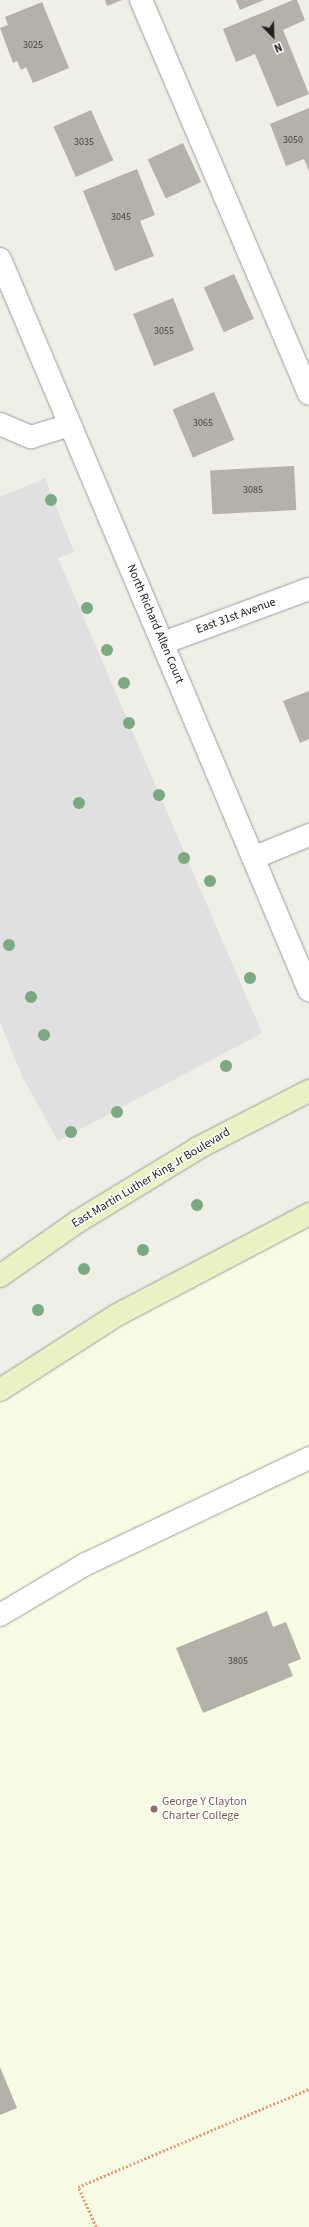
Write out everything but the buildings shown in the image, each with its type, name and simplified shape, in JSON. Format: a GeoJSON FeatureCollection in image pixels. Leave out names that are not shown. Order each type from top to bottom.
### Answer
{"type":"FeatureCollection","features":[{"type":"Feature","properties":{"kind":"main road","name":"East Martin Luther King Jr Boulevard"},"geometry":{"type":"LineString","coordinates":[[0,1276],[77,1222],[198,1148],[309,1092]]}},
{"type":"Feature","properties":{"kind":"main road"},"geometry":{"type":"LineString","coordinates":[[0,1390],[117,1315],[309,1214]]}},
{"type":"Feature","properties":{"kind":"street"},"geometry":{"type":"LineString","coordinates":[[141,0],[309,394]]}},
{"type":"Feature","properties":{"kind":"street","name":"North Richard Allen Court"},"geometry":{"type":"LineString","coordinates":[[0,259],[309,990]]}},
{"type":"Feature","properties":{"kind":"street"},"geometry":{"type":"LineString","coordinates":[[0,424],[31,437],[70,425]]}},
{"type":"Feature","properties":{"kind":"street","name":"East 31st Avenue"},"geometry":{"type":"LineString","coordinates":[[163,644],[309,589]]}},
{"type":"Feature","properties":{"kind":"street"},"geometry":{"type":"LineString","coordinates":[[253,858],[309,835]]}},
{"type":"Feature","properties":{"kind":"street"},"geometry":{"type":"LineString","coordinates":[[0,1615],[86,1564],[309,1458]]}},
{"type":"Feature","properties":{"kind":"path"},"geometry":{"type":"LineString","coordinates":[[96,2227],[78,2187],[309,2089]]}},
{"type":"Feature","properties":{"kind":"shaded area"},"geometry":{"type":"Polygon","coordinates":[[[45,478],[74,552],[58,558],[262,1033],[58,1141],[23,1078],[0,1022],[0,497],[45,478]]]}},
{"type":"Feature","properties":{"kind":"shaded area","name":"George Y Clayton Charter College"},"geometry":{"type":"Polygon","coordinates":[[[309,1214],[309,2227],[0,2227],[0,1391],[309,1214]]]}},
{"type":"Feature","properties":{"kind":"place","name":"George Y Clayton Charter College"},"geometry":{"type":"Point","coordinates":[154,1809]}}]}
